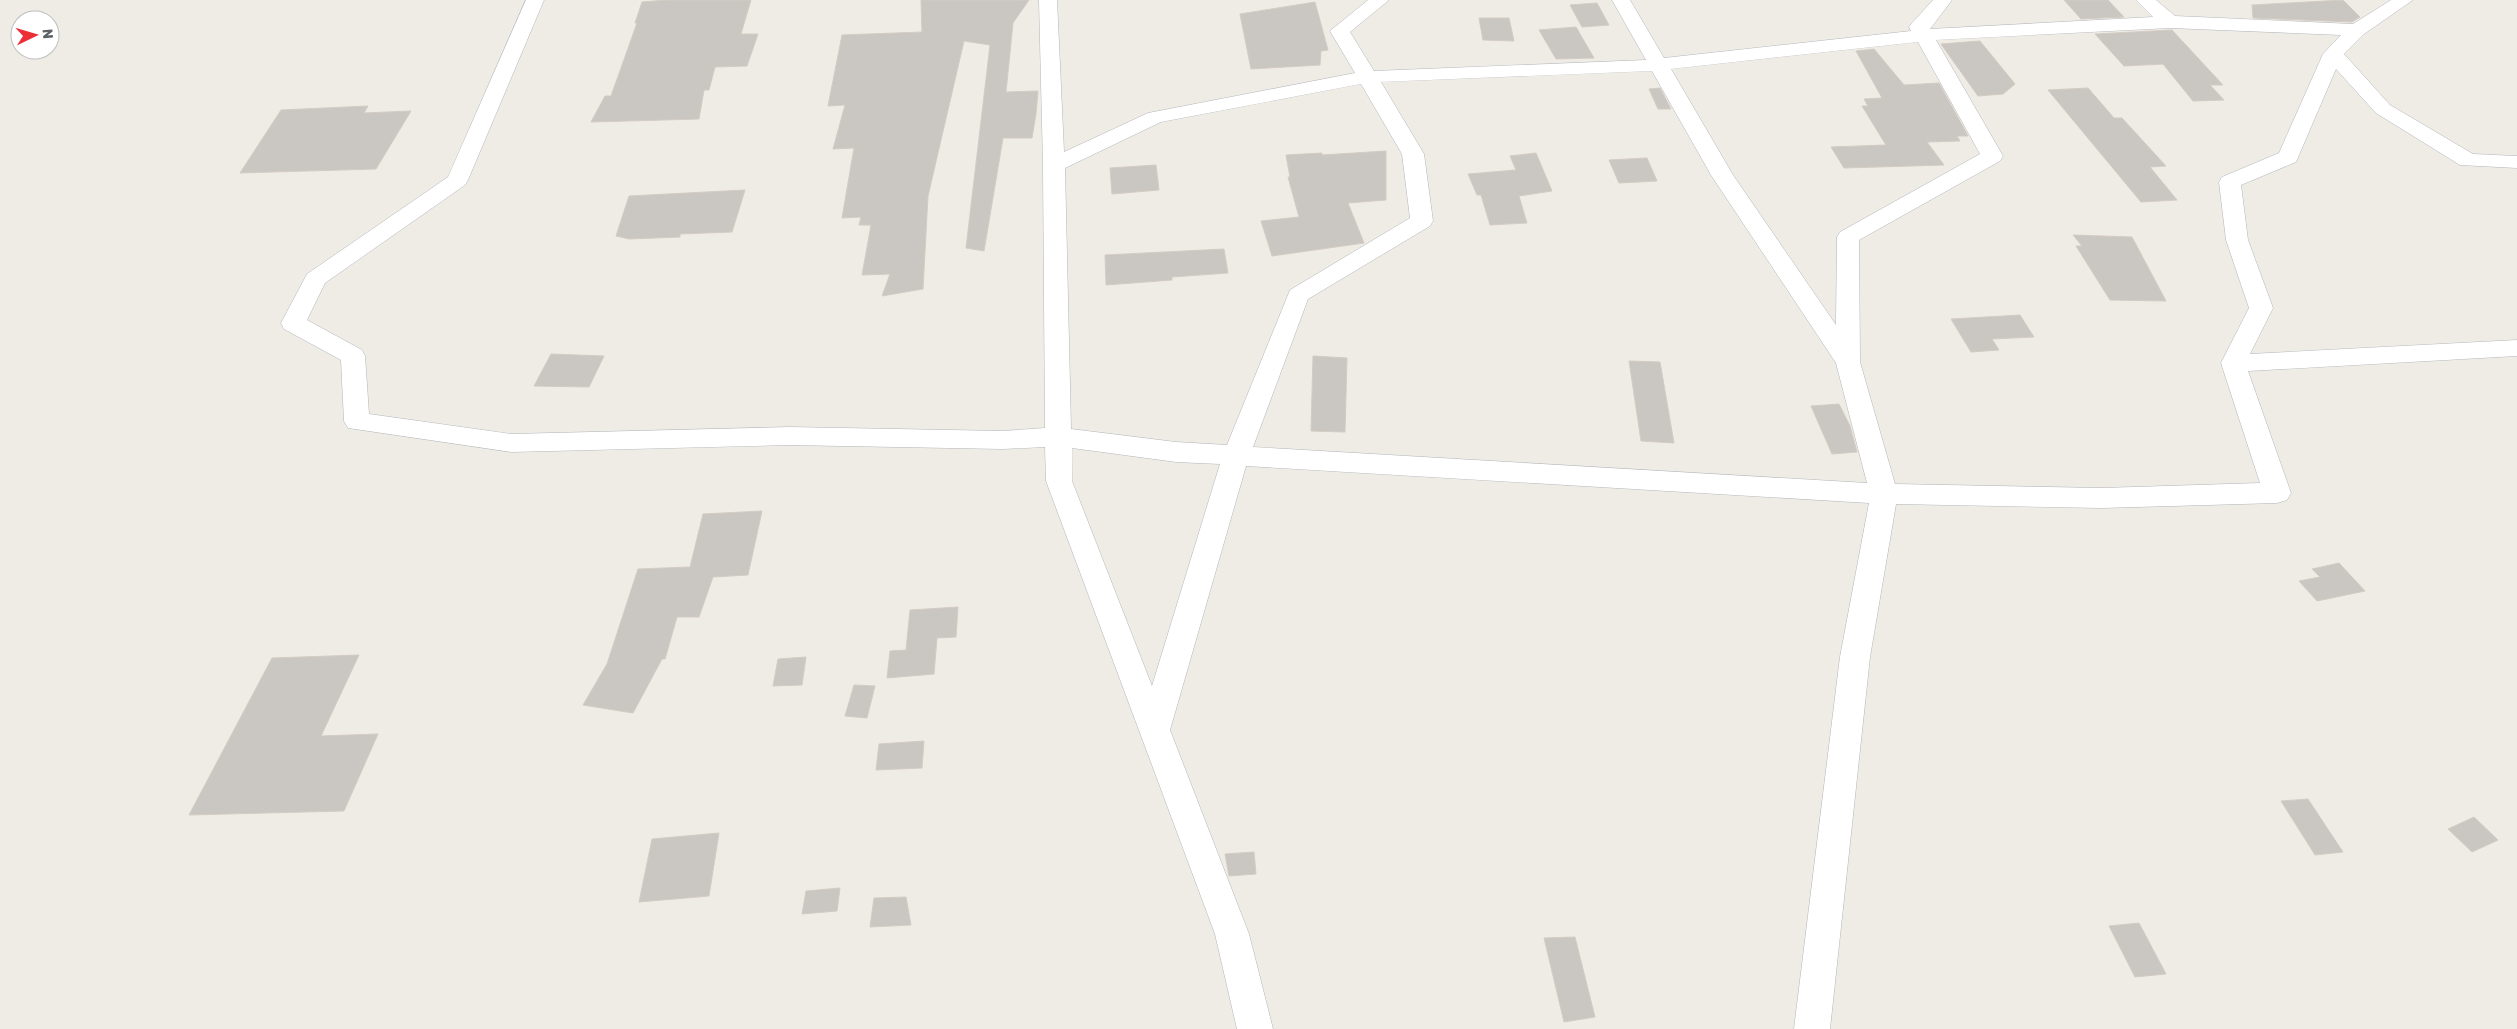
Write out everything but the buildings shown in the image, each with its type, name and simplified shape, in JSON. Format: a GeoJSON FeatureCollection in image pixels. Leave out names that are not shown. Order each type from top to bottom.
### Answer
{"type":"FeatureCollection","features":[{"type":"Feature","properties":{"kind":"street"},"geometry":{"type":"LineString","coordinates":[[535,0],[457,180],[315,279],[294,323],[353,356],[357,421],[511,443],[789,436],[1003,440],[1058,437],[1176,452],[1884,494],[2102,498],[2277,493],[2233,363],[2261,308],[2237,240],[2230,182],[2288,157],[2333,54],[2357,30],[2404,0]]}},
{"type":"Feature","properties":{"kind":"street"},"geometry":{"type":"LineString","coordinates":[[1048,0],[1054,165],[1059,482],[1232,934],[1255,1029]]}},
{"type":"Feature","properties":{"kind":"street"},"geometry":{"type":"LineString","coordinates":[[1154,731],[1236,456],[1298,294],[1422,221],[1413,154],[1340,31],[1380,0]]}},
{"type":"Feature","properties":{"kind":"street"},"geometry":{"type":"LineString","coordinates":[[1621,0],[1722,175],[1848,362]]}},
{"type":"Feature","properties":{"kind":"street"},"geometry":{"type":"LineString","coordinates":[[1812,1029],[1855,657],[1884,494],[1848,362],[1848,237],[1992,156],[1919,27],[1943,0]]}},
{"type":"Feature","properties":{"kind":"street"},"geometry":{"type":"LineString","coordinates":[[2145,0],[2170,22]]}},
{"type":"Feature","properties":{"kind":"street"},"geometry":{"type":"LineString","coordinates":[[1054,165],[1155,117],[1366,77],[1659,65],[1923,35],[2170,22],[2357,30]]}},
{"type":"Feature","properties":{"kind":"street"},"geometry":{"type":"LineString","coordinates":[[2333,54],[2383,109],[2468,160],[2517,162]]}},
{"type":"Feature","properties":{"kind":"street"},"geometry":{"type":"LineString","coordinates":[[2233,363],[2517,348]]}}]}
